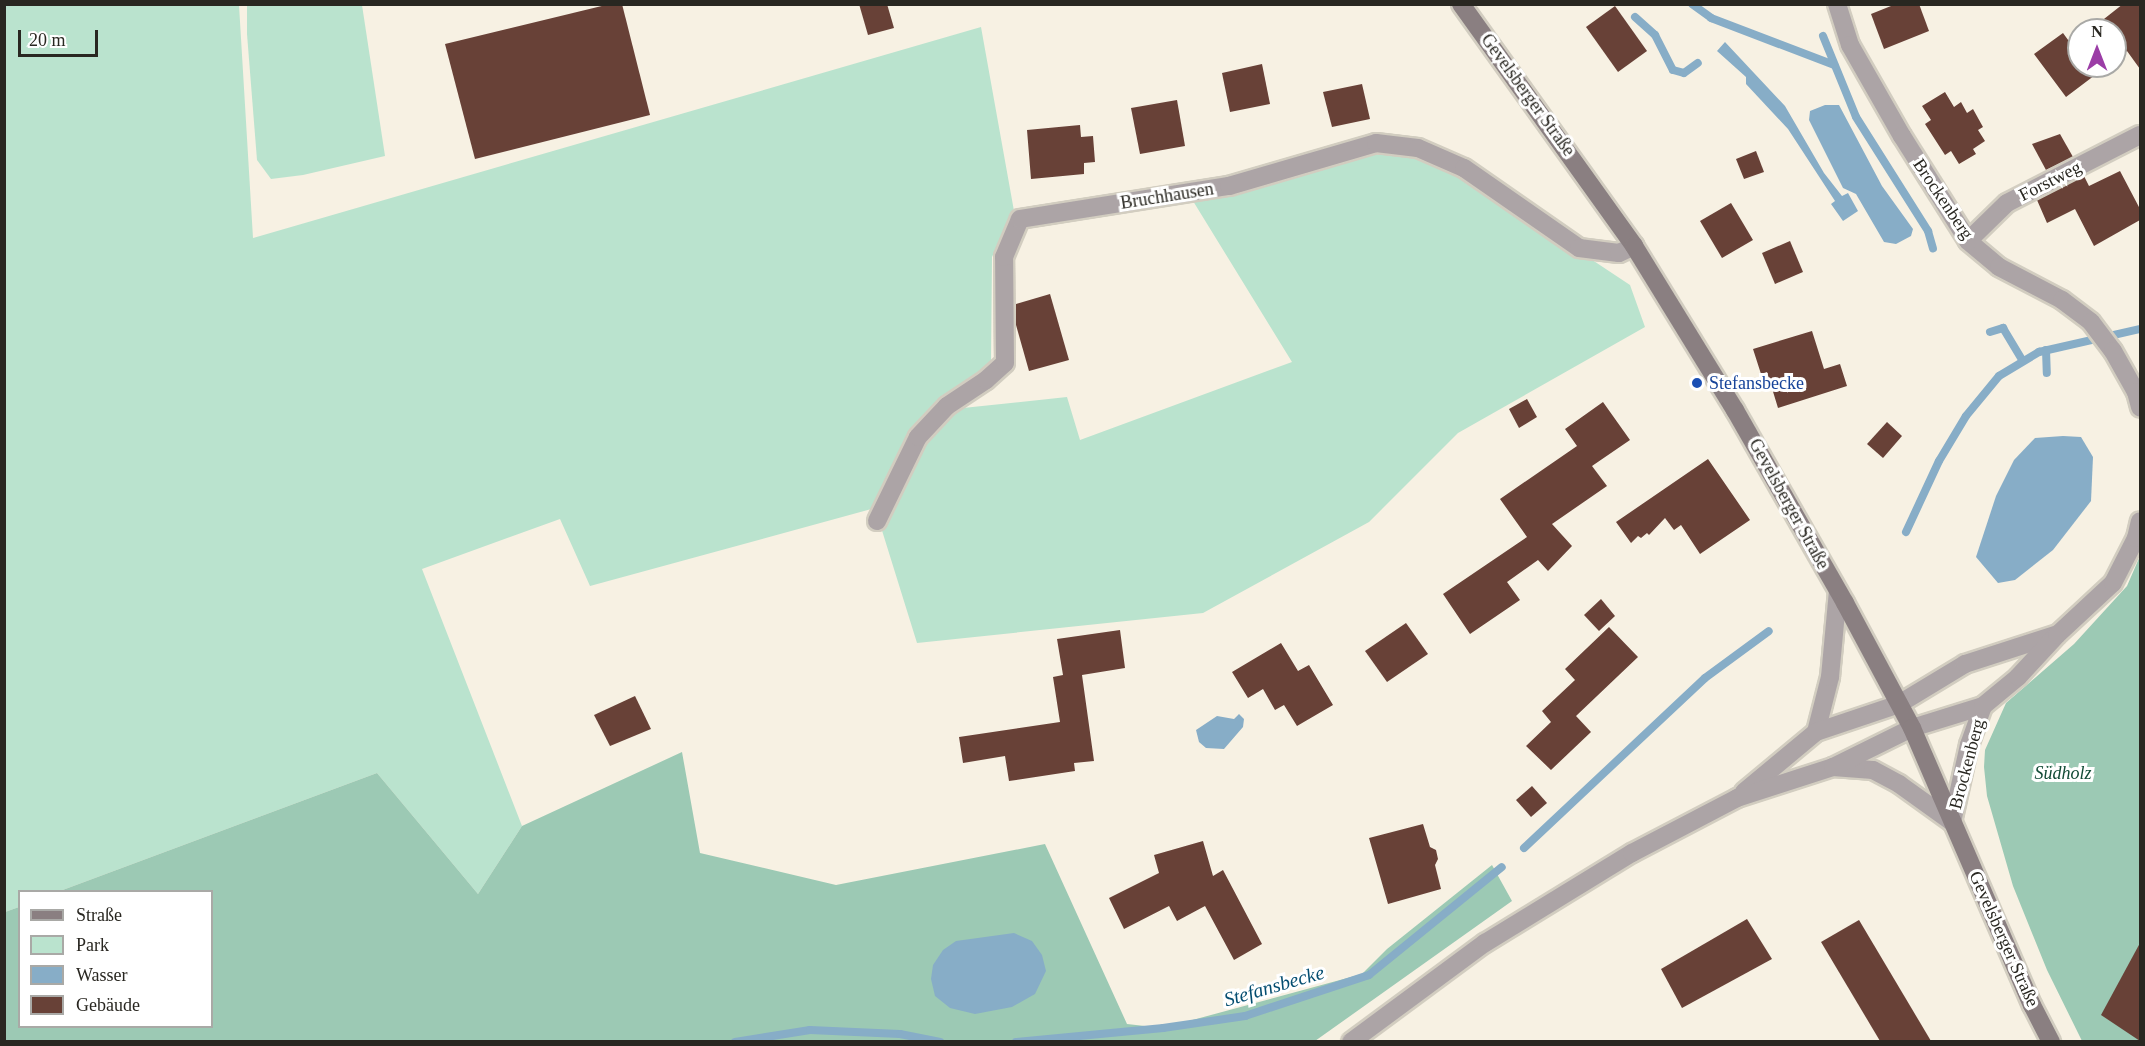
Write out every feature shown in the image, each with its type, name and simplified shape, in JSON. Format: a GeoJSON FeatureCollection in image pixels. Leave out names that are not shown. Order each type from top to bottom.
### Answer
{"type":"FeatureCollection","features":[{"type":"Feature","properties":{"kind":"main road","name":"Gevelsberger Straße"},"geometry":{"type":"LineString","coordinates":[[1461,4],[1634,246],[1736,410],[1912,728],[2032,1005],[2051,1041]]}},
{"type":"Feature","properties":{"kind":"street","name":"Brockenberg"},"geometry":{"type":"LineString","coordinates":[[1837,4],[1850,45],[1902,136],[1968,241],[1999,267],[2062,300],[2091,322],[2113,351],[2136,392],[2140,407]]}},
{"type":"Feature","properties":{"kind":"street","name":"Forstweg"},"geometry":{"type":"LineString","coordinates":[[1968,241],[2007,203],[2140,135]]}},
{"type":"Feature","properties":{"kind":"street","name":"Bruchhausen"},"geometry":{"type":"LineString","coordinates":[[877,521],[918,437],[947,406],[986,380],[1005,363],[1004,257],[1020,219],[1229,186],[1376,143],[1418,148],[1464,168],[1579,248],[1619,253],[1634,246]]}},
{"type":"Feature","properties":{"kind":"street","name":"Brockenberg"},"geometry":{"type":"LineString","coordinates":[[1912,728],[1983,706],[2018,677],[2057,635],[2084,613],[2113,583],[2136,538],[2140,521]]}},
{"type":"Feature","properties":{"kind":"street"},"geometry":{"type":"LineString","coordinates":[[1816,732],[1830,677],[1838,591]]}},
{"type":"Feature","properties":{"kind":"street","name":"Brockenberg"},"geometry":{"type":"LineString","coordinates":[[1899,704],[1965,664],[2057,635]]}},
{"type":"Feature","properties":{"kind":"street"},"geometry":{"type":"LineString","coordinates":[[1737,798],[1816,732],[1899,704]]}},
{"type":"Feature","properties":{"kind":"street","name":"Brockenberg"},"geometry":{"type":"LineString","coordinates":[[1952,822],[1969,745],[1983,706]]}},
{"type":"Feature","properties":{"kind":"street"},"geometry":{"type":"LineString","coordinates":[[1351,1041],[1532,912],[1632,853],[1737,798],[1833,767],[1912,728]]}},
{"type":"Feature","properties":{"kind":"street"},"geometry":{"type":"LineString","coordinates":[[1833,767],[1873,770],[1899,784],[1952,822]]}},
{"type":"Feature","properties":{"kind":"green space"},"geometry":{"type":"Polygon","coordinates":[[[5,5],[239,5],[253,238],[981,27],[1014,211],[992,257],[991,364],[963,408],[1067,397],[1080,440],[1292,362],[1193,201],[1351,158],[1398,152],[1464,175],[1630,285],[1645,327],[1458,433],[1369,522],[1203,613],[917,643],[875,508],[590,586],[560,519],[422,569],[522,826],[478,894],[377,773],[63,890],[18,890],[18,907],[5,912],[5,5]]]}},
{"type":"Feature","properties":{"kind":"green space"},"geometry":{"type":"Polygon","coordinates":[[[247,5],[362,5],[385,156],[303,175],[271,179],[257,160],[247,34],[247,5]]]}},
{"type":"Feature","properties":{"kind":"green space","name":"Südholz"},"geometry":{"type":"Polygon","coordinates":[[[2140,556],[2140,1041],[2082,1041],[2047,970],[2013,886],[1987,796],[1985,750],[2006,703],[2074,644],[2127,586],[2140,556]]]}},
{"type":"Feature","properties":{"kind":"green space"},"geometry":{"type":"Polygon","coordinates":[[[682,752],[700,853],[836,885],[1045,844],[1127,1024],[1163,1028],[1362,974],[1387,949],[1492,865],[1512,901],[1315,1041],[5,1042],[5,912],[18,907],[18,1028],[213,1028],[213,890],[63,890],[377,773],[478,894],[522,826],[682,752]]]}},
{"type":"Feature","properties":{"kind":"water"},"geometry":{"type":"Polygon","coordinates":[[[1725,42],[1785,106],[1824,173],[1842,196],[1848,193],[1858,211],[1843,221],[1831,204],[1835,201],[1788,129],[1746,84],[1746,77],[1717,51],[1725,42]]]}},
{"type":"Feature","properties":{"kind":"water"},"geometry":{"type":"Polygon","coordinates":[[[1825,105],[1839,105],[1882,186],[1913,229],[1911,236],[1896,244],[1884,242],[1856,194],[1843,188],[1809,120],[1810,111],[1825,105]]]}},
{"type":"Feature","properties":{"kind":"water"},"geometry":{"type":"Polygon","coordinates":[[[2081,437],[2093,457],[2091,501],[2053,550],[2015,580],[1998,583],[1976,557],[1996,496],[2014,460],[2035,438],[2081,437]]]}},
{"type":"Feature","properties":{"kind":"water"},"geometry":{"type":"Polygon","coordinates":[[[1239,714],[1244,719],[1243,727],[1224,749],[1206,748],[1199,742],[1196,730],[1217,716],[1234,719],[1239,714]]]}},
{"type":"Feature","properties":{"kind":"water"},"geometry":{"type":"Polygon","coordinates":[[[1014,933],[1032,941],[1042,955],[1046,971],[1035,994],[1012,1007],[975,1014],[950,1008],[935,996],[931,979],[933,965],[943,950],[956,941],[1014,933]]]}},
{"type":"Feature","properties":{"kind":"building"},"geometry":{"type":"Polygon","coordinates":[[[610,4],[622,4],[650,115],[475,159],[445,44],[610,4]]]}},
{"type":"Feature","properties":{"kind":"building"},"geometry":{"type":"Polygon","coordinates":[[[859,4],[887,4],[894,28],[868,35],[859,4]]]}},
{"type":"Feature","properties":{"kind":"building"},"geometry":{"type":"Polygon","coordinates":[[[1896,4],[1919,4],[1929,31],[1884,49],[1871,14],[1896,4]]]}},
{"type":"Feature","properties":{"kind":"building"},"geometry":{"type":"Polygon","coordinates":[[[2123,4],[2140,4],[2140,69],[2127,51],[2127,18],[2105,18],[2123,4]]]}},
{"type":"Feature","properties":{"kind":"building"},"geometry":{"type":"Polygon","coordinates":[[[1615,6],[1647,51],[1618,72],[1586,27],[1615,6]]]}},
{"type":"Feature","properties":{"kind":"building"},"geometry":{"type":"Polygon","coordinates":[[[2063,33],[2067,38],[2067,78],[2091,78],[2066,97],[2034,54],[2063,33]]]}},
{"type":"Feature","properties":{"kind":"building"},"geometry":{"type":"Polygon","coordinates":[[[1262,64],[1270,104],[1230,112],[1222,73],[1262,64]]]}},
{"type":"Feature","properties":{"kind":"building"},"geometry":{"type":"Polygon","coordinates":[[[1362,84],[1370,119],[1332,127],[1323,92],[1362,84]]]}},
{"type":"Feature","properties":{"kind":"building"},"geometry":{"type":"Polygon","coordinates":[[[1945,92],[1954,107],[1961,102],[1967,113],[1973,109],[1983,127],[1978,130],[1985,141],[1973,149],[1976,154],[1959,164],[1951,151],[1945,155],[1925,124],[1931,120],[1922,106],[1945,92]]]}},
{"type":"Feature","properties":{"kind":"building"},"geometry":{"type":"Polygon","coordinates":[[[1177,100],[1185,146],[1140,154],[1131,108],[1177,100]]]}},
{"type":"Feature","properties":{"kind":"building"},"geometry":{"type":"Polygon","coordinates":[[[1080,125],[1081,137],[1093,136],[1095,162],[1084,163],[1084,174],[1031,179],[1027,130],[1080,125]]]}},
{"type":"Feature","properties":{"kind":"building"},"geometry":{"type":"Polygon","coordinates":[[[2060,134],[2073,157],[2046,170],[2032,144],[2060,134]]]}},
{"type":"Feature","properties":{"kind":"building"},"geometry":{"type":"Polygon","coordinates":[[[1756,151],[1764,172],[1744,179],[1736,159],[1756,151]]]}},
{"type":"Feature","properties":{"kind":"building"},"geometry":{"type":"Polygon","coordinates":[[[2120,171],[2140,209],[2140,220],[2094,246],[2075,209],[2047,223],[2037,200],[2084,176],[2089,186],[2120,171]]]}},
{"type":"Feature","properties":{"kind":"building"},"geometry":{"type":"Polygon","coordinates":[[[1731,203],[1753,240],[1722,258],[1700,221],[1731,203]]]}},
{"type":"Feature","properties":{"kind":"building"},"geometry":{"type":"Polygon","coordinates":[[[1790,241],[1803,272],[1775,284],[1762,253],[1790,241]]]}},
{"type":"Feature","properties":{"kind":"building"},"geometry":{"type":"Polygon","coordinates":[[[1050,294],[1069,360],[1029,371],[1016,325],[1016,304],[1050,294]]]}},
{"type":"Feature","properties":{"kind":"building"},"geometry":{"type":"Polygon","coordinates":[[[1812,331],[1824,369],[1840,364],[1847,386],[1778,408],[1767,372],[1761,374],[1753,349],[1812,331]]]}},
{"type":"Feature","properties":{"kind":"building"},"geometry":{"type":"Polygon","coordinates":[[[1527,399],[1537,417],[1519,428],[1509,409],[1527,399]]]}},
{"type":"Feature","properties":{"kind":"building"},"geometry":{"type":"Polygon","coordinates":[[[1603,402],[1630,440],[1592,466],[1607,486],[1552,524],[1572,546],[1548,571],[1538,560],[1507,582],[1520,600],[1470,634],[1443,594],[1527,537],[1500,499],[1577,446],[1565,429],[1603,402]]]}},
{"type":"Feature","properties":{"kind":"building"},"geometry":{"type":"Polygon","coordinates":[[[1887,422],[1902,436],[1883,458],[1867,444],[1887,422]]]}},
{"type":"Feature","properties":{"kind":"building"},"geometry":{"type":"Polygon","coordinates":[[[1708,459],[1750,520],[1700,554],[1681,525],[1674,530],[1665,518],[1649,535],[1647,533],[1641,538],[1638,536],[1631,543],[1616,522],[1708,459]]]}},
{"type":"Feature","properties":{"kind":"building"},"geometry":{"type":"Polygon","coordinates":[[[1601,599],[1615,616],[1599,631],[1584,615],[1601,599]]]}},
{"type":"Feature","properties":{"kind":"building"},"geometry":{"type":"Polygon","coordinates":[[[1406,623],[1428,654],[1387,682],[1365,651],[1406,623]]]}},
{"type":"Feature","properties":{"kind":"building"},"geometry":{"type":"Polygon","coordinates":[[[1609,627],[1638,657],[1576,716],[1591,732],[1551,770],[1526,746],[1551,722],[1542,711],[1575,680],[1565,669],[1609,627]]]}},
{"type":"Feature","properties":{"kind":"building"},"geometry":{"type":"Polygon","coordinates":[[[1120,630],[1125,668],[1082,675],[1094,761],[1074,763],[1075,771],[1009,781],[1005,756],[963,763],[959,737],[1060,722],[1053,677],[1063,675],[1057,639],[1120,630]]]}},
{"type":"Feature","properties":{"kind":"building"},"geometry":{"type":"Polygon","coordinates":[[[1281,643],[1298,671],[1309,665],[1333,705],[1297,726],[1284,705],[1275,710],[1263,689],[1248,698],[1232,672],[1281,643]]]}},
{"type":"Feature","properties":{"kind":"building"},"geometry":{"type":"Polygon","coordinates":[[[635,696],[651,729],[610,746],[594,715],[635,696]]]}},
{"type":"Feature","properties":{"kind":"building"},"geometry":{"type":"Polygon","coordinates":[[[1532,786],[1547,803],[1531,817],[1516,800],[1532,786]]]}},
{"type":"Feature","properties":{"kind":"building"},"geometry":{"type":"Polygon","coordinates":[[[1423,824],[1430,847],[1436,850],[1438,859],[1435,865],[1441,889],[1388,904],[1369,838],[1423,824]]]}},
{"type":"Feature","properties":{"kind":"building"},"geometry":{"type":"Polygon","coordinates":[[[1203,841],[1213,876],[1223,870],[1262,944],[1234,960],[1205,906],[1177,921],[1169,906],[1124,929],[1109,898],[1159,873],[1154,855],[1203,841]]]}},
{"type":"Feature","properties":{"kind":"building"},"geometry":{"type":"Polygon","coordinates":[[[1747,919],[1772,959],[1682,1008],[1661,969],[1747,919]]]}},
{"type":"Feature","properties":{"kind":"building"},"geometry":{"type":"Polygon","coordinates":[[[1859,920],[1931,1041],[1880,1041],[1821,942],[1859,920]]]}},
{"type":"Feature","properties":{"kind":"building"},"geometry":{"type":"Polygon","coordinates":[[[2140,943],[2140,1041],[2101,1015],[2140,943]]]}},
{"type":"Feature","properties":{"kind":"waterway"},"geometry":{"type":"LineString","coordinates":[[1692,4],[1711,18],[1834,65]]}},
{"type":"Feature","properties":{"kind":"waterway"},"geometry":{"type":"LineString","coordinates":[[1635,17],[1655,35],[1673,70],[1684,73],[1698,63]]}},
{"type":"Feature","properties":{"kind":"waterway"},"geometry":{"type":"LineString","coordinates":[[1823,36],[1856,117],[1928,231],[1933,248]]}},
{"type":"Feature","properties":{"kind":"waterway"},"geometry":{"type":"LineString","coordinates":[[1990,332],[2003,328],[2022,360]]}},
{"type":"Feature","properties":{"kind":"waterway","name":"Stefansbecke"},"geometry":{"type":"LineString","coordinates":[[1906,532],[1939,461],[1966,416],[1999,376],[2039,352],[2140,329]]}},
{"type":"Feature","properties":{"kind":"waterway"},"geometry":{"type":"LineString","coordinates":[[2046,350],[2047,373]]}},
{"type":"Feature","properties":{"kind":"waterway","name":"Stefansbecke"},"geometry":{"type":"LineString","coordinates":[[1524,848],[1705,678],[1769,631]]}},
{"type":"Feature","properties":{"kind":"waterway","name":"Stefansbecke"},"geometry":{"type":"LineString","coordinates":[[1016,1042],[1163,1028],[1245,1016],[1369,975],[1502,867]]}},
{"type":"Feature","properties":{"kind":"waterway","name":"Stefansbecke"},"geometry":{"type":"LineString","coordinates":[[735,1042],[810,1030],[900,1034],[940,1042]]}},
{"type":"Feature","properties":{"kind":"place","name":"Stefansbecke"},"geometry":{"type":"Point","coordinates":[1697,383]}}]}
